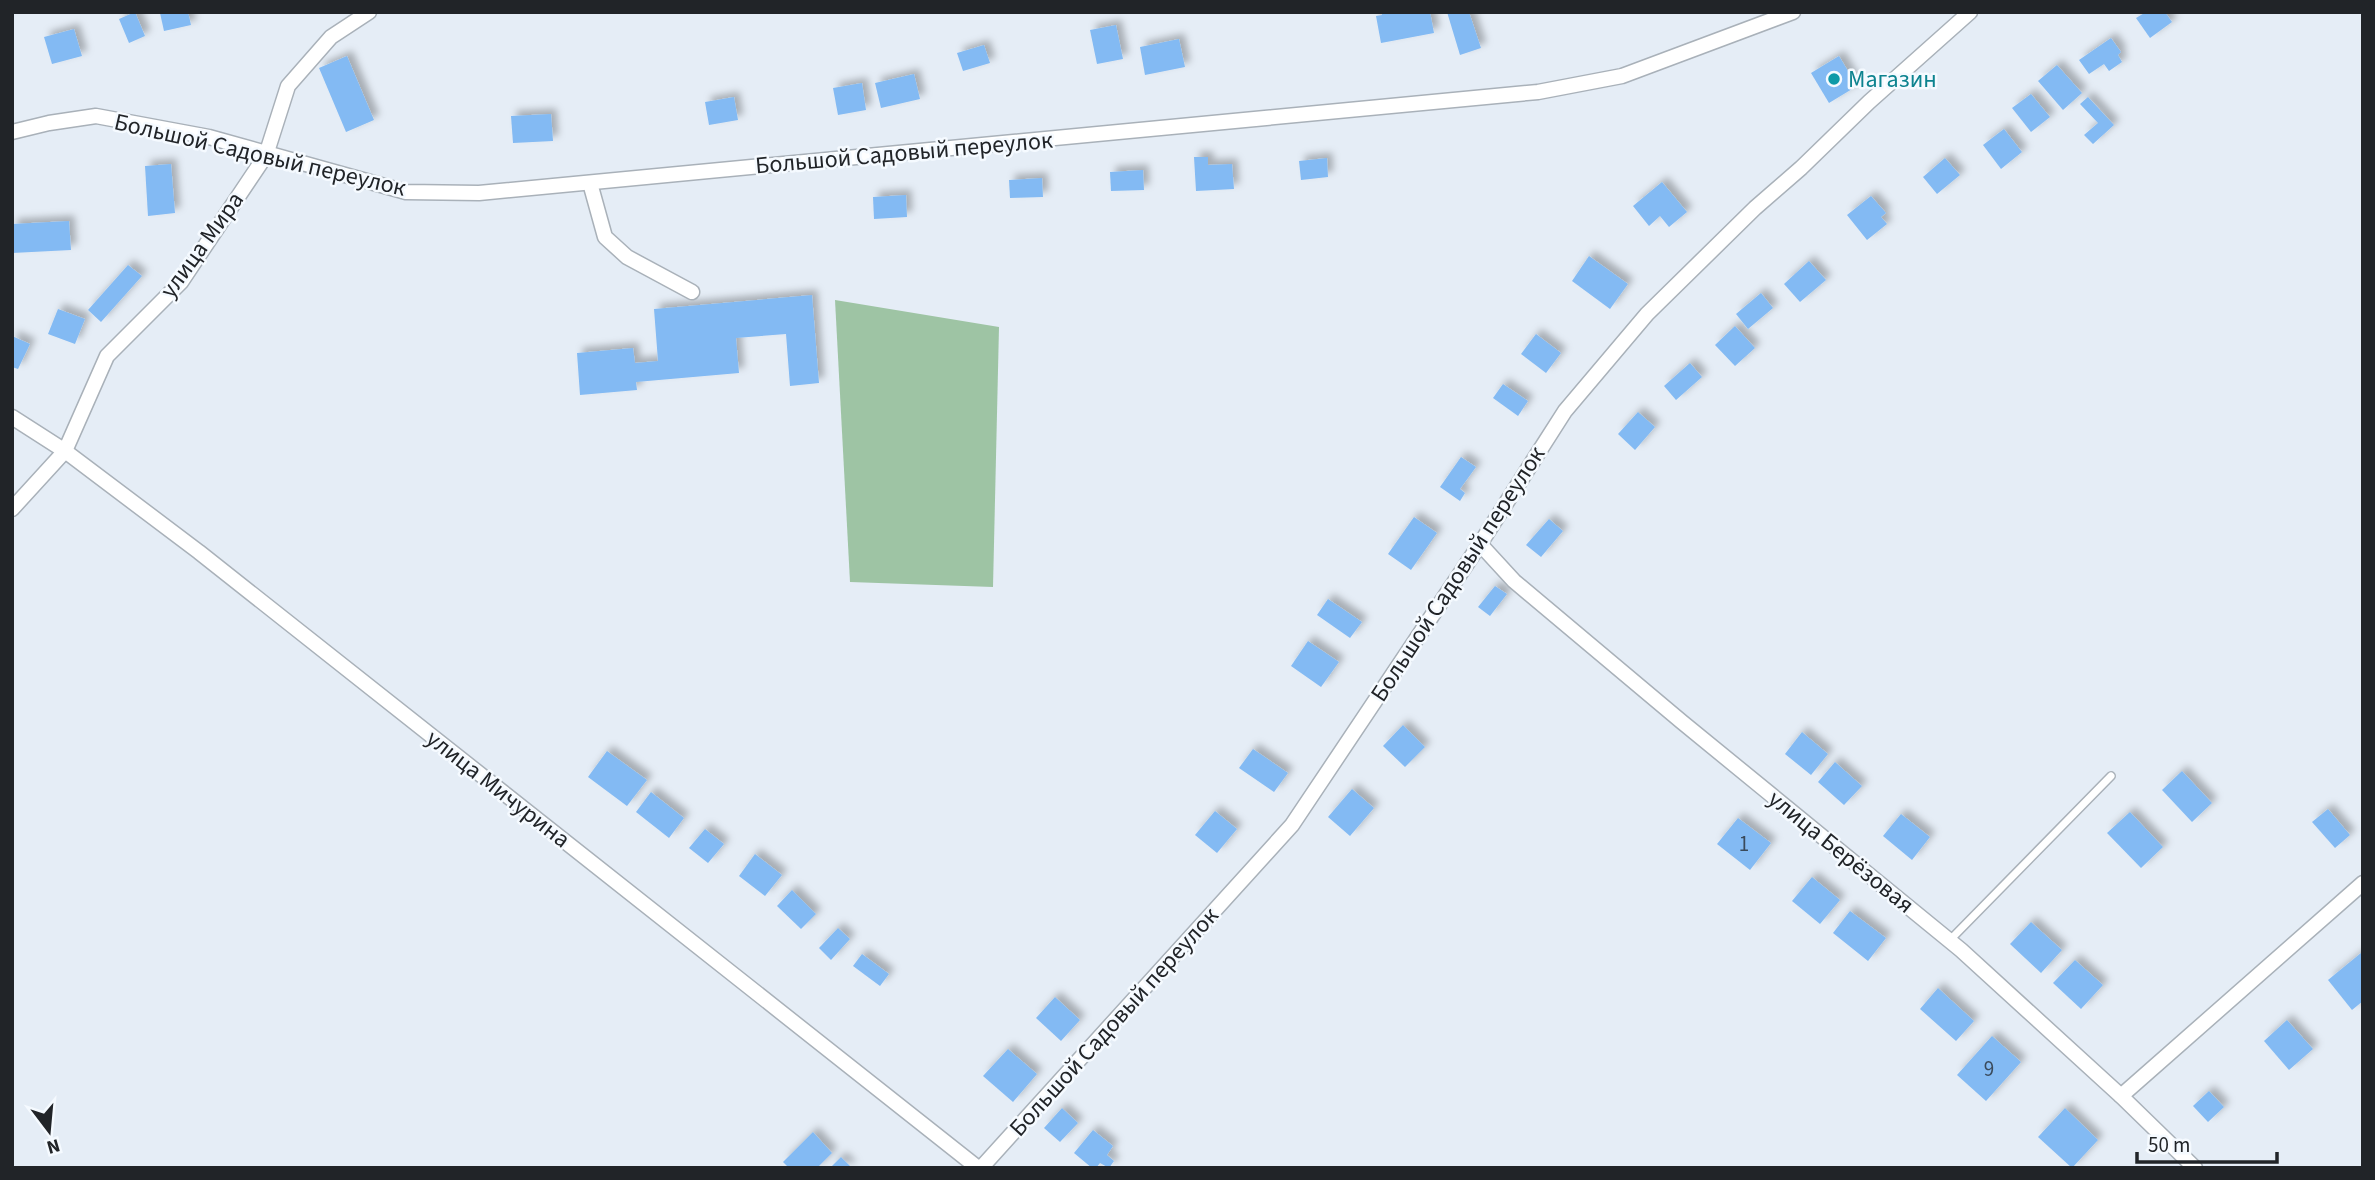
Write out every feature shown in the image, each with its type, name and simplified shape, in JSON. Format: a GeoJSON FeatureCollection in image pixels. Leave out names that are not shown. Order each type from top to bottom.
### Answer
{"type":"FeatureCollection","features":[{"type":"Feature","properties":{"kind":"street","name":"улица Мира"},"geometry":{"type":"LineString","coordinates":[[12,509],[65,451],[107,356],[181,282],[267,155],[288,86],[331,37],[369,12]]}},
{"type":"Feature","properties":{"kind":"street","name":"Большой Садовый переулок"},"geometry":{"type":"LineString","coordinates":[[12,132],[49,122],[96,116],[209,137],[406,192],[479,193],[1538,92],[1622,76],[1793,12]]}},
{"type":"Feature","properties":{"kind":"street","name":"Большой Садовый переулок"},"geometry":{"type":"LineString","coordinates":[[980,1168],[1292,825],[1480,544],[1565,411],[1647,314],[1869,102],[1970,12]]}},
{"type":"Feature","properties":{"kind":"street"},"geometry":{"type":"LineString","coordinates":[[590,183],[605,237],[627,257],[692,292]]}},
{"type":"Feature","properties":{"kind":"street","name":"улица Мичурина"},"geometry":{"type":"LineString","coordinates":[[12,417],[65,451],[210,561],[980,1168]]}},
{"type":"Feature","properties":{"kind":"street","name":"улица Берёзовая"},"geometry":{"type":"LineString","coordinates":[[1480,544],[1514,581],[1950,941],[2122,1096],[2195,1168]]}},
{"type":"Feature","properties":{"kind":"street"},"geometry":{"type":"LineString","coordinates":[[2122,1096],[2363,883]]}},
{"type":"Feature","properties":{"kind":"lane"},"geometry":{"type":"LineString","coordinates":[[1950,941],[2111,776]]}},
{"type":"Feature","properties":{"kind":"green space"},"geometry":{"type":"Polygon","coordinates":[[[835,300],[999,327],[993,587],[850,582],[835,300]]]}},
{"type":"Feature","properties":{"kind":"building"},"geometry":{"type":"Polygon","coordinates":[[[135,12],[145,36],[129,43],[119,19],[135,12]]]}},
{"type":"Feature","properties":{"kind":"building"},"geometry":{"type":"Polygon","coordinates":[[[188,12],[191,25],[164,31],[160,13],[188,12]]]}},
{"type":"Feature","properties":{"kind":"building"},"geometry":{"type":"Polygon","coordinates":[[[1381,12],[1430,12],[1434,33],[1381,43],[1376,16],[1382,15],[1381,12]]]}},
{"type":"Feature","properties":{"kind":"building"},"geometry":{"type":"Polygon","coordinates":[[[1447,12],[1469,12],[1481,48],[1460,55],[1447,12]]]}},
{"type":"Feature","properties":{"kind":"building"},"geometry":{"type":"Polygon","coordinates":[[[2146,12],[2165,12],[2172,22],[2150,38],[2136,18],[2146,12]]]}},
{"type":"Feature","properties":{"kind":"building"},"geometry":{"type":"Polygon","coordinates":[[[1116,25],[1123,59],[1097,64],[1090,30],[1116,25]]]}},
{"type":"Feature","properties":{"kind":"building"},"geometry":{"type":"Polygon","coordinates":[[[74,29],[82,56],[52,64],[44,37],[74,29]]]}},
{"type":"Feature","properties":{"kind":"building"},"geometry":{"type":"Polygon","coordinates":[[[2111,38],[2121,52],[2118,55],[2122,62],[2109,71],[2104,64],[2089,74],[2079,60],[2111,38]]]}},
{"type":"Feature","properties":{"kind":"building"},"geometry":{"type":"Polygon","coordinates":[[[1179,39],[1185,67],[1145,75],[1140,47],[1179,39]]]}},
{"type":"Feature","properties":{"kind":"building"},"geometry":{"type":"Polygon","coordinates":[[[984,45],[990,63],[963,71],[957,53],[984,45]]]}},
{"type":"Feature","properties":{"kind":"building"},"geometry":{"type":"Polygon","coordinates":[[[347,56],[374,120],[346,132],[319,68],[347,56]]]}},
{"type":"Feature","properties":{"kind":"building","name":"Магазин"},"geometry":{"type":"Polygon","coordinates":[[[1839,56],[1857,86],[1829,103],[1811,73],[1839,56]]]}},
{"type":"Feature","properties":{"kind":"building"},"geometry":{"type":"Polygon","coordinates":[[[2057,65],[2082,93],[2063,110],[2038,81],[2057,65]]]}},
{"type":"Feature","properties":{"kind":"building"},"geometry":{"type":"Polygon","coordinates":[[[914,74],[920,99],[881,108],[875,83],[914,74]]]}},
{"type":"Feature","properties":{"kind":"building"},"geometry":{"type":"Polygon","coordinates":[[[862,83],[866,110],[838,115],[833,88],[862,83]]]}},
{"type":"Feature","properties":{"kind":"building"},"geometry":{"type":"Polygon","coordinates":[[[2031,94],[2050,117],[2031,132],[2012,108],[2031,94]]]}},
{"type":"Feature","properties":{"kind":"building"},"geometry":{"type":"Polygon","coordinates":[[[734,97],[738,120],[709,125],[705,102],[734,97]]]}},
{"type":"Feature","properties":{"kind":"building"},"geometry":{"type":"Polygon","coordinates":[[[2088,97],[2114,125],[2093,144],[2084,135],[2098,123],[2080,104],[2088,97]]]}},
{"type":"Feature","properties":{"kind":"building"},"geometry":{"type":"Polygon","coordinates":[[[551,114],[553,141],[513,143],[511,116],[551,114]]]}},
{"type":"Feature","properties":{"kind":"building"},"geometry":{"type":"Polygon","coordinates":[[[2004,129],[2022,152],[2001,169],[1983,145],[2004,129]]]}},
{"type":"Feature","properties":{"kind":"building"},"geometry":{"type":"Polygon","coordinates":[[[1194,157],[1208,157],[1208,165],[1232,164],[1234,189],[1196,191],[1194,157]]]}},
{"type":"Feature","properties":{"kind":"building"},"geometry":{"type":"Polygon","coordinates":[[[1327,158],[1328,177],[1301,180],[1299,161],[1327,158]]]}},
{"type":"Feature","properties":{"kind":"building"},"geometry":{"type":"Polygon","coordinates":[[[1945,158],[1960,175],[1937,194],[1923,177],[1945,158]]]}},
{"type":"Feature","properties":{"kind":"building"},"geometry":{"type":"Polygon","coordinates":[[[171,164],[175,213],[148,216],[145,166],[171,164]]]}},
{"type":"Feature","properties":{"kind":"building"},"geometry":{"type":"Polygon","coordinates":[[[1143,170],[1144,190],[1111,191],[1110,172],[1143,170]]]}},
{"type":"Feature","properties":{"kind":"building"},"geometry":{"type":"Polygon","coordinates":[[[1042,178],[1043,197],[1010,198],[1009,180],[1042,178]]]}},
{"type":"Feature","properties":{"kind":"building"},"geometry":{"type":"Polygon","coordinates":[[[1662,182],[1687,212],[1669,227],[1660,216],[1649,226],[1633,206],[1662,182]]]}},
{"type":"Feature","properties":{"kind":"building"},"geometry":{"type":"Polygon","coordinates":[[[906,195],[907,217],[874,219],[873,197],[906,195]]]}},
{"type":"Feature","properties":{"kind":"building"},"geometry":{"type":"Polygon","coordinates":[[[1871,196],[1886,213],[1881,217],[1887,224],[1867,240],[1847,215],[1871,196]]]}},
{"type":"Feature","properties":{"kind":"building"},"geometry":{"type":"Polygon","coordinates":[[[69,221],[71,250],[12,253],[12,224],[69,221]]]}},
{"type":"Feature","properties":{"kind":"building"},"geometry":{"type":"Polygon","coordinates":[[[1589,256],[1628,284],[1610,309],[1572,281],[1589,256]]]}},
{"type":"Feature","properties":{"kind":"building"},"geometry":{"type":"Polygon","coordinates":[[[1809,261],[1826,280],[1800,302],[1784,284],[1809,261]]]}},
{"type":"Feature","properties":{"kind":"building"},"geometry":{"type":"Polygon","coordinates":[[[128,265],[142,276],[101,322],[88,310],[128,265]]]}},
{"type":"Feature","properties":{"kind":"building"},"geometry":{"type":"Polygon","coordinates":[[[1761,293],[1773,308],[1748,329],[1736,314],[1761,293]]]}},
{"type":"Feature","properties":{"kind":"building"},"geometry":{"type":"Polygon","coordinates":[[[812,295],[819,383],[790,386],[786,334],[736,338],[739,373],[636,382],[637,390],[580,395],[577,353],[633,348],[635,363],[658,361],[654,309],[812,295]]]}},
{"type":"Feature","properties":{"kind":"building"},"geometry":{"type":"Polygon","coordinates":[[[58,309],[85,319],[75,344],[48,334],[58,309]]]}},
{"type":"Feature","properties":{"kind":"building"},"geometry":{"type":"Polygon","coordinates":[[[1735,326],[1755,348],[1735,366],[1715,345],[1735,326]]]}},
{"type":"Feature","properties":{"kind":"building"},"geometry":{"type":"Polygon","coordinates":[[[1536,334],[1561,353],[1546,373],[1521,354],[1536,334]]]}},
{"type":"Feature","properties":{"kind":"building"},"geometry":{"type":"Polygon","coordinates":[[[12,336],[30,344],[18,369],[12,367],[12,336]]]}},
{"type":"Feature","properties":{"kind":"building"},"geometry":{"type":"Polygon","coordinates":[[[1690,363],[1702,377],[1676,400],[1664,386],[1690,363]]]}},
{"type":"Feature","properties":{"kind":"building"},"geometry":{"type":"Polygon","coordinates":[[[1503,384],[1528,401],[1518,416],[1493,398],[1503,384]]]}},
{"type":"Feature","properties":{"kind":"building"},"geometry":{"type":"Polygon","coordinates":[[[1638,412],[1655,427],[1635,450],[1618,434],[1638,412]]]}},
{"type":"Feature","properties":{"kind":"building"},"geometry":{"type":"Polygon","coordinates":[[[1461,457],[1476,467],[1460,489],[1465,493],[1460,501],[1440,487],[1461,457]]]}},
{"type":"Feature","properties":{"kind":"building"},"geometry":{"type":"Polygon","coordinates":[[[1414,517],[1437,533],[1411,570],[1388,554],[1414,517]]]}},
{"type":"Feature","properties":{"kind":"building"},"geometry":{"type":"Polygon","coordinates":[[[1549,519],[1563,531],[1541,557],[1526,545],[1549,519]]]}},
{"type":"Feature","properties":{"kind":"building"},"geometry":{"type":"Polygon","coordinates":[[[1495,586],[1507,594],[1490,616],[1478,607],[1495,586]]]}},
{"type":"Feature","properties":{"kind":"building"},"geometry":{"type":"Polygon","coordinates":[[[1328,599],[1362,622],[1350,638],[1317,615],[1328,599]]]}},
{"type":"Feature","properties":{"kind":"building"},"geometry":{"type":"Polygon","coordinates":[[[1308,641],[1339,662],[1321,687],[1291,666],[1308,641]]]}},
{"type":"Feature","properties":{"kind":"building"},"geometry":{"type":"Polygon","coordinates":[[[1403,725],[1425,747],[1405,767],[1383,746],[1403,725]]]}},
{"type":"Feature","properties":{"kind":"building"},"geometry":{"type":"Polygon","coordinates":[[[1802,732],[1828,754],[1811,775],[1785,754],[1802,732]]]}},
{"type":"Feature","properties":{"kind":"building"},"geometry":{"type":"Polygon","coordinates":[[[1253,749],[1288,773],[1274,792],[1239,768],[1253,749]]]}},
{"type":"Feature","properties":{"kind":"building"},"geometry":{"type":"Polygon","coordinates":[[[607,751],[647,780],[627,806],[588,777],[607,751]]]}},
{"type":"Feature","properties":{"kind":"building"},"geometry":{"type":"Polygon","coordinates":[[[1835,762],[1862,786],[1844,805],[1818,782],[1835,762]]]}},
{"type":"Feature","properties":{"kind":"building"},"geometry":{"type":"Polygon","coordinates":[[[2182,771],[2212,803],[2192,822],[2162,790],[2182,771]]]}},
{"type":"Feature","properties":{"kind":"building"},"geometry":{"type":"Polygon","coordinates":[[[1352,789],[1374,808],[1350,836],[1328,817],[1352,789]]]}},
{"type":"Feature","properties":{"kind":"building"},"geometry":{"type":"Polygon","coordinates":[[[651,792],[684,818],[669,838],[636,812],[651,792]]]}},
{"type":"Feature","properties":{"kind":"building"},"geometry":{"type":"Polygon","coordinates":[[[2328,809],[2350,835],[2335,848],[2312,822],[2328,809]]]}},
{"type":"Feature","properties":{"kind":"building"},"geometry":{"type":"Polygon","coordinates":[[[1215,811],[1237,829],[1217,853],[1195,835],[1215,811]]]}},
{"type":"Feature","properties":{"kind":"building"},"geometry":{"type":"Polygon","coordinates":[[[2130,812],[2163,847],[2141,868],[2107,833],[2130,812]]]}},
{"type":"Feature","properties":{"kind":"building"},"geometry":{"type":"Polygon","coordinates":[[[1901,814],[1930,837],[1912,860],[1883,836],[1901,814]]]}},
{"type":"Feature","properties":{"kind":"building"},"geometry":{"type":"Polygon","coordinates":[[[1738,818],[1771,843],[1750,870],[1717,844],[1738,818]]]}},
{"type":"Feature","properties":{"kind":"building"},"geometry":{"type":"Polygon","coordinates":[[[705,829],[724,844],[708,863],[689,848],[705,829]]]}},
{"type":"Feature","properties":{"kind":"building"},"geometry":{"type":"Polygon","coordinates":[[[755,854],[782,875],[765,896],[739,876],[755,854]]]}},
{"type":"Feature","properties":{"kind":"building"},"geometry":{"type":"Polygon","coordinates":[[[1812,877],[1840,900],[1820,924],[1792,901],[1812,877]]]}},
{"type":"Feature","properties":{"kind":"building"},"geometry":{"type":"Polygon","coordinates":[[[792,890],[816,914],[801,929],[777,906],[792,890]]]}},
{"type":"Feature","properties":{"kind":"building"},"geometry":{"type":"Polygon","coordinates":[[[1850,911],[1886,938],[1868,961],[1833,933],[1850,911]]]}},
{"type":"Feature","properties":{"kind":"building"},"geometry":{"type":"Polygon","coordinates":[[[2031,922],[2062,950],[2041,973],[2010,944],[2031,922]]]}},
{"type":"Feature","properties":{"kind":"building"},"geometry":{"type":"Polygon","coordinates":[[[838,928],[850,939],[831,960],[819,948],[838,928]]]}},
{"type":"Feature","properties":{"kind":"building"},"geometry":{"type":"Polygon","coordinates":[[[2361,953],[2363,1001],[2352,1010],[2328,980],[2361,953]]]}},
{"type":"Feature","properties":{"kind":"building"},"geometry":{"type":"Polygon","coordinates":[[[862,954],[889,974],[880,986],[853,966],[862,954]]]}},
{"type":"Feature","properties":{"kind":"building"},"geometry":{"type":"Polygon","coordinates":[[[2075,960],[2103,985],[2081,1009],[2053,983],[2075,960]]]}},
{"type":"Feature","properties":{"kind":"building"},"geometry":{"type":"Polygon","coordinates":[[[1938,988],[1974,1021],[1956,1041],[1920,1009],[1938,988]]]}},
{"type":"Feature","properties":{"kind":"building"},"geometry":{"type":"Polygon","coordinates":[[[1055,997],[1080,1020],[1061,1041],[1036,1018],[1055,997]]]}},
{"type":"Feature","properties":{"kind":"building"},"geometry":{"type":"Polygon","coordinates":[[[2287,1020],[2313,1049],[2289,1070],[2264,1041],[2287,1020]]]}},
{"type":"Feature","properties":{"kind":"building"},"geometry":{"type":"Polygon","coordinates":[[[1992,1036],[2021,1062],[1986,1101],[1957,1075],[1992,1036]]]}},
{"type":"Feature","properties":{"kind":"building"},"geometry":{"type":"Polygon","coordinates":[[[1008,1049],[1037,1074],[1013,1102],[983,1076],[1008,1049]]]}},
{"type":"Feature","properties":{"kind":"building"},"geometry":{"type":"Polygon","coordinates":[[[2209,1091],[2224,1107],[2208,1122],[2193,1106],[2209,1091]]]}},
{"type":"Feature","properties":{"kind":"building"},"geometry":{"type":"Polygon","coordinates":[[[1062,1108],[1078,1123],[1060,1142],[1044,1128],[1062,1108]]]}},
{"type":"Feature","properties":{"kind":"building"},"geometry":{"type":"Polygon","coordinates":[[[2065,1108],[2098,1140],[2072,1168],[2038,1137],[2065,1108]]]}},
{"type":"Feature","properties":{"kind":"building"},"geometry":{"type":"Polygon","coordinates":[[[1093,1130],[1113,1146],[1107,1155],[1114,1161],[1109,1168],[1100,1163],[1096,1168],[1092,1168],[1074,1153],[1093,1130]]]}},
{"type":"Feature","properties":{"kind":"building"},"geometry":{"type":"Polygon","coordinates":[[[813,1132],[832,1153],[817,1168],[789,1168],[783,1162],[813,1132]]]}},
{"type":"Feature","properties":{"kind":"building"},"geometry":{"type":"Polygon","coordinates":[[[841,1157],[852,1168],[830,1168],[841,1157]]]}},
{"type":"Feature","properties":{"kind":"place","name":"Магазин"},"geometry":{"type":"Point","coordinates":[1834,79]}}]}
